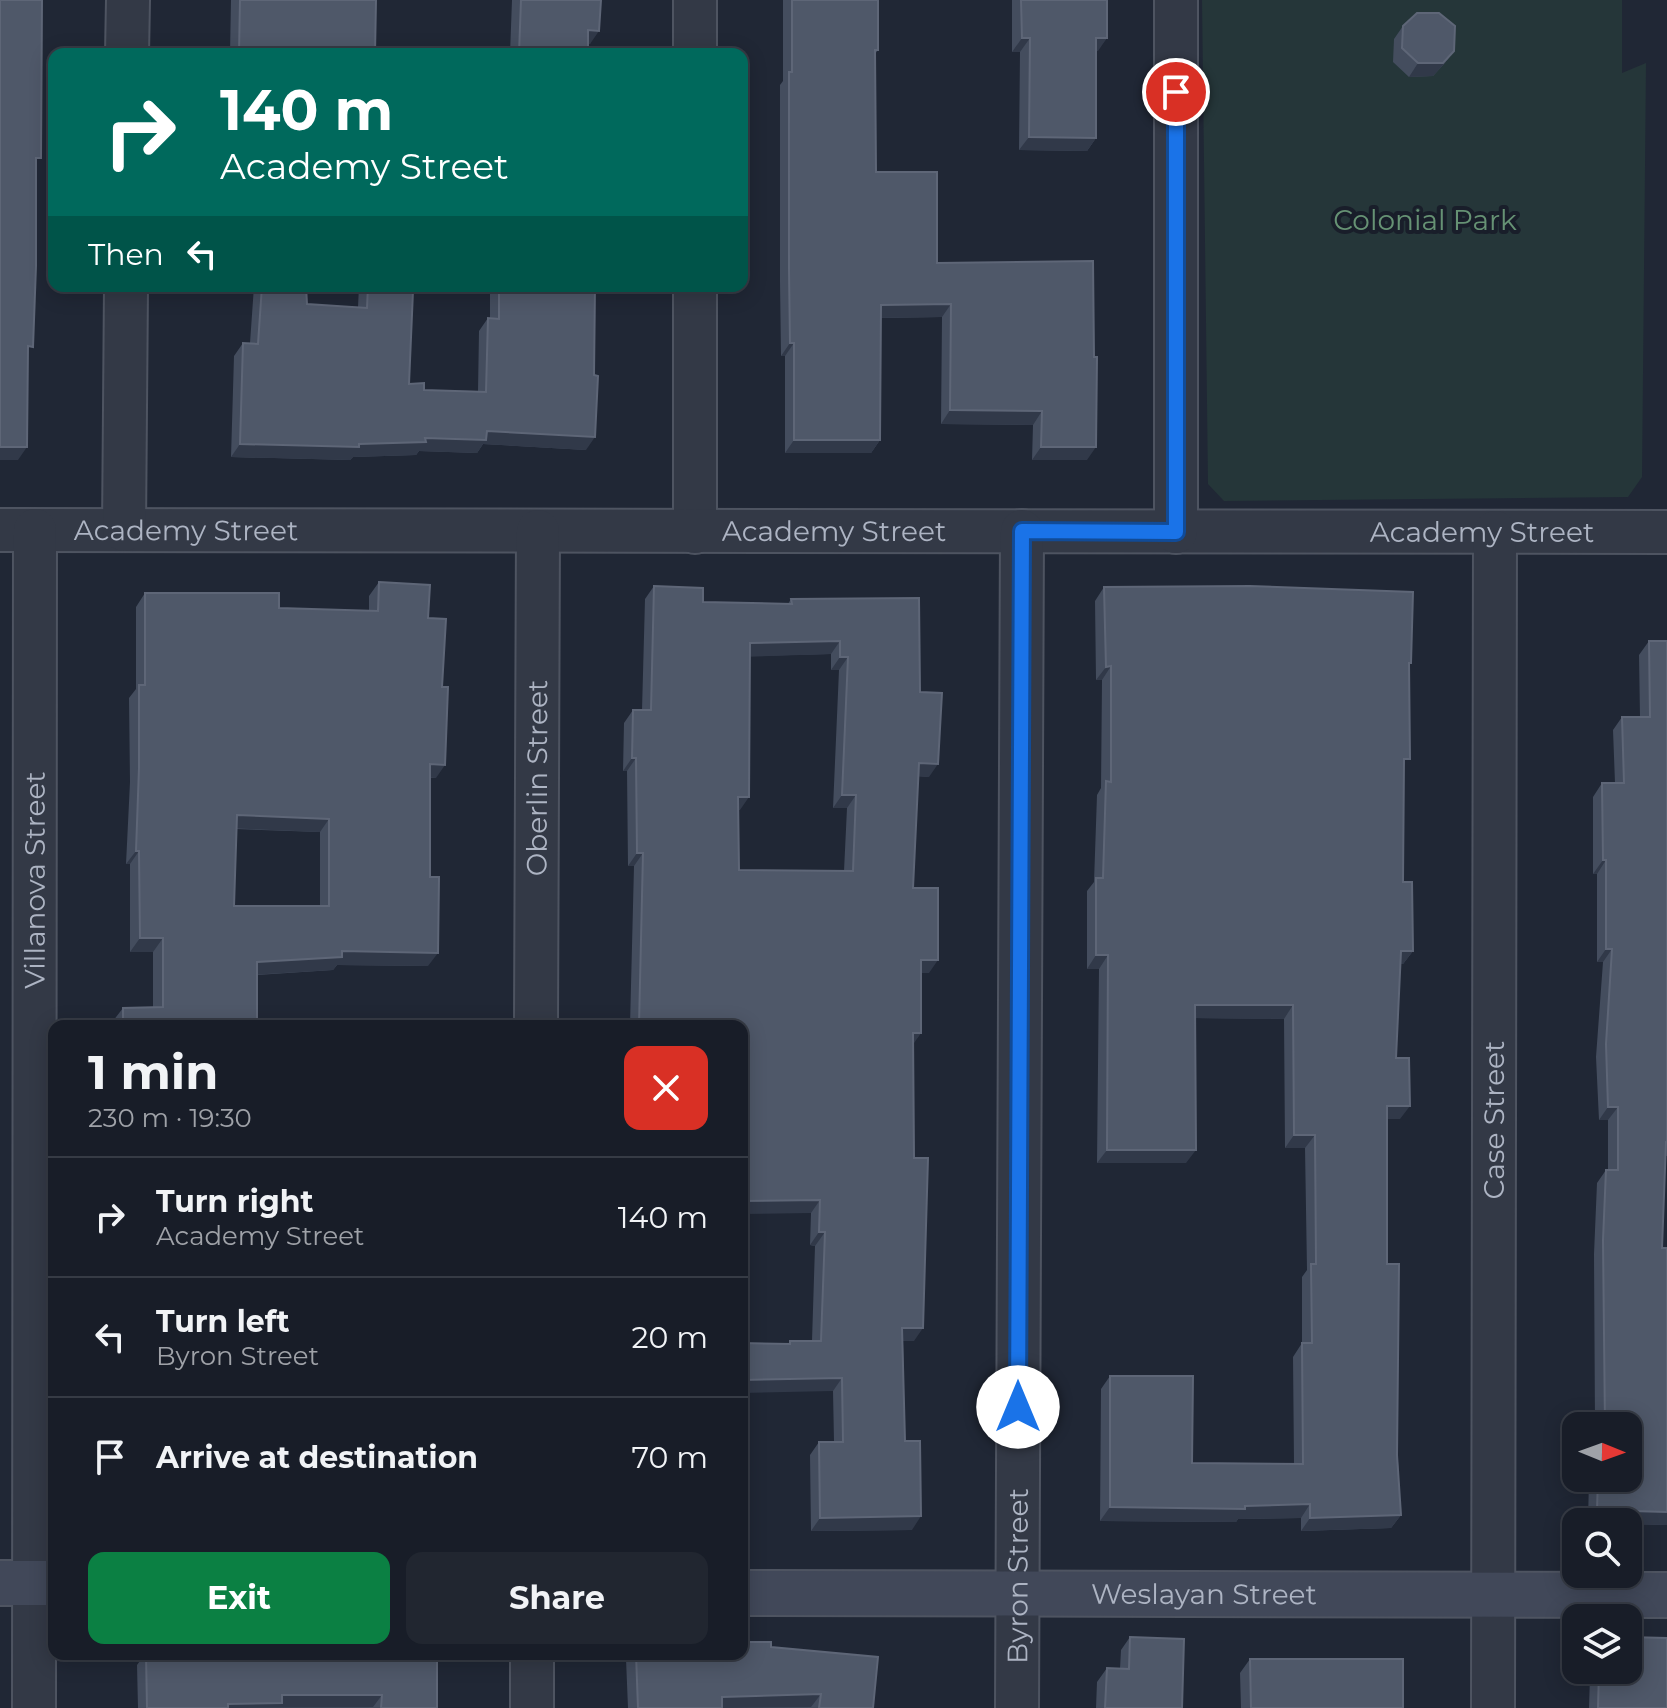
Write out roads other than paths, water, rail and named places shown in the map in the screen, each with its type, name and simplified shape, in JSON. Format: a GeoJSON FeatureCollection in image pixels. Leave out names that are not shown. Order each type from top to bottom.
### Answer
{"type":"FeatureCollection","features":[{"type":"Feature","properties":{"kind":"main road","name":"Weslayan Street"},"geometry":{"type":"LineString","coordinates":[[748,1593],[1667,1595]]}},
{"type":"Feature","properties":{"kind":"street"},"geometry":{"type":"LineString","coordinates":[[127,48],[128,0]]}},
{"type":"Feature","properties":{"kind":"street"},"geometry":{"type":"LineString","coordinates":[[695,0],[695,48]]}},
{"type":"Feature","properties":{"kind":"street"},"geometry":{"type":"LineString","coordinates":[[1176,0],[1176,532]]}},
{"type":"Feature","properties":{"kind":"street"},"geometry":{"type":"LineString","coordinates":[[124,530],[126,292]]}},
{"type":"Feature","properties":{"kind":"street"},"geometry":{"type":"LineString","coordinates":[[695,292],[695,532]]}},
{"type":"Feature","properties":{"kind":"street","name":"Academy Street"},"geometry":{"type":"LineString","coordinates":[[18,530],[1667,532]]}},
{"type":"Feature","properties":{"kind":"street","name":"Villanova Street"},"geometry":{"type":"LineString","coordinates":[[18,530],[29,1583],[34,1708]]}},
{"type":"Feature","properties":{"kind":"street","name":"Oberlin Street"},"geometry":{"type":"LineString","coordinates":[[536,1020],[538,531]]}},
{"type":"Feature","properties":{"kind":"street","name":"Byron Street"},"geometry":{"type":"LineString","coordinates":[[1017,1708],[1022,531]]}},
{"type":"Feature","properties":{"kind":"street","name":"Case Street"},"geometry":{"type":"LineString","coordinates":[[1493,1708],[1495,532]]}},
{"type":"Feature","properties":{"kind":"street"},"geometry":{"type":"LineString","coordinates":[[532,1660],[532,1708]]}},
{"type":"Feature","properties":{"kind":"park label","name":"Colonial Park"},"geometry":{"type":"Point","coordinates":[1425,220]}}]}
